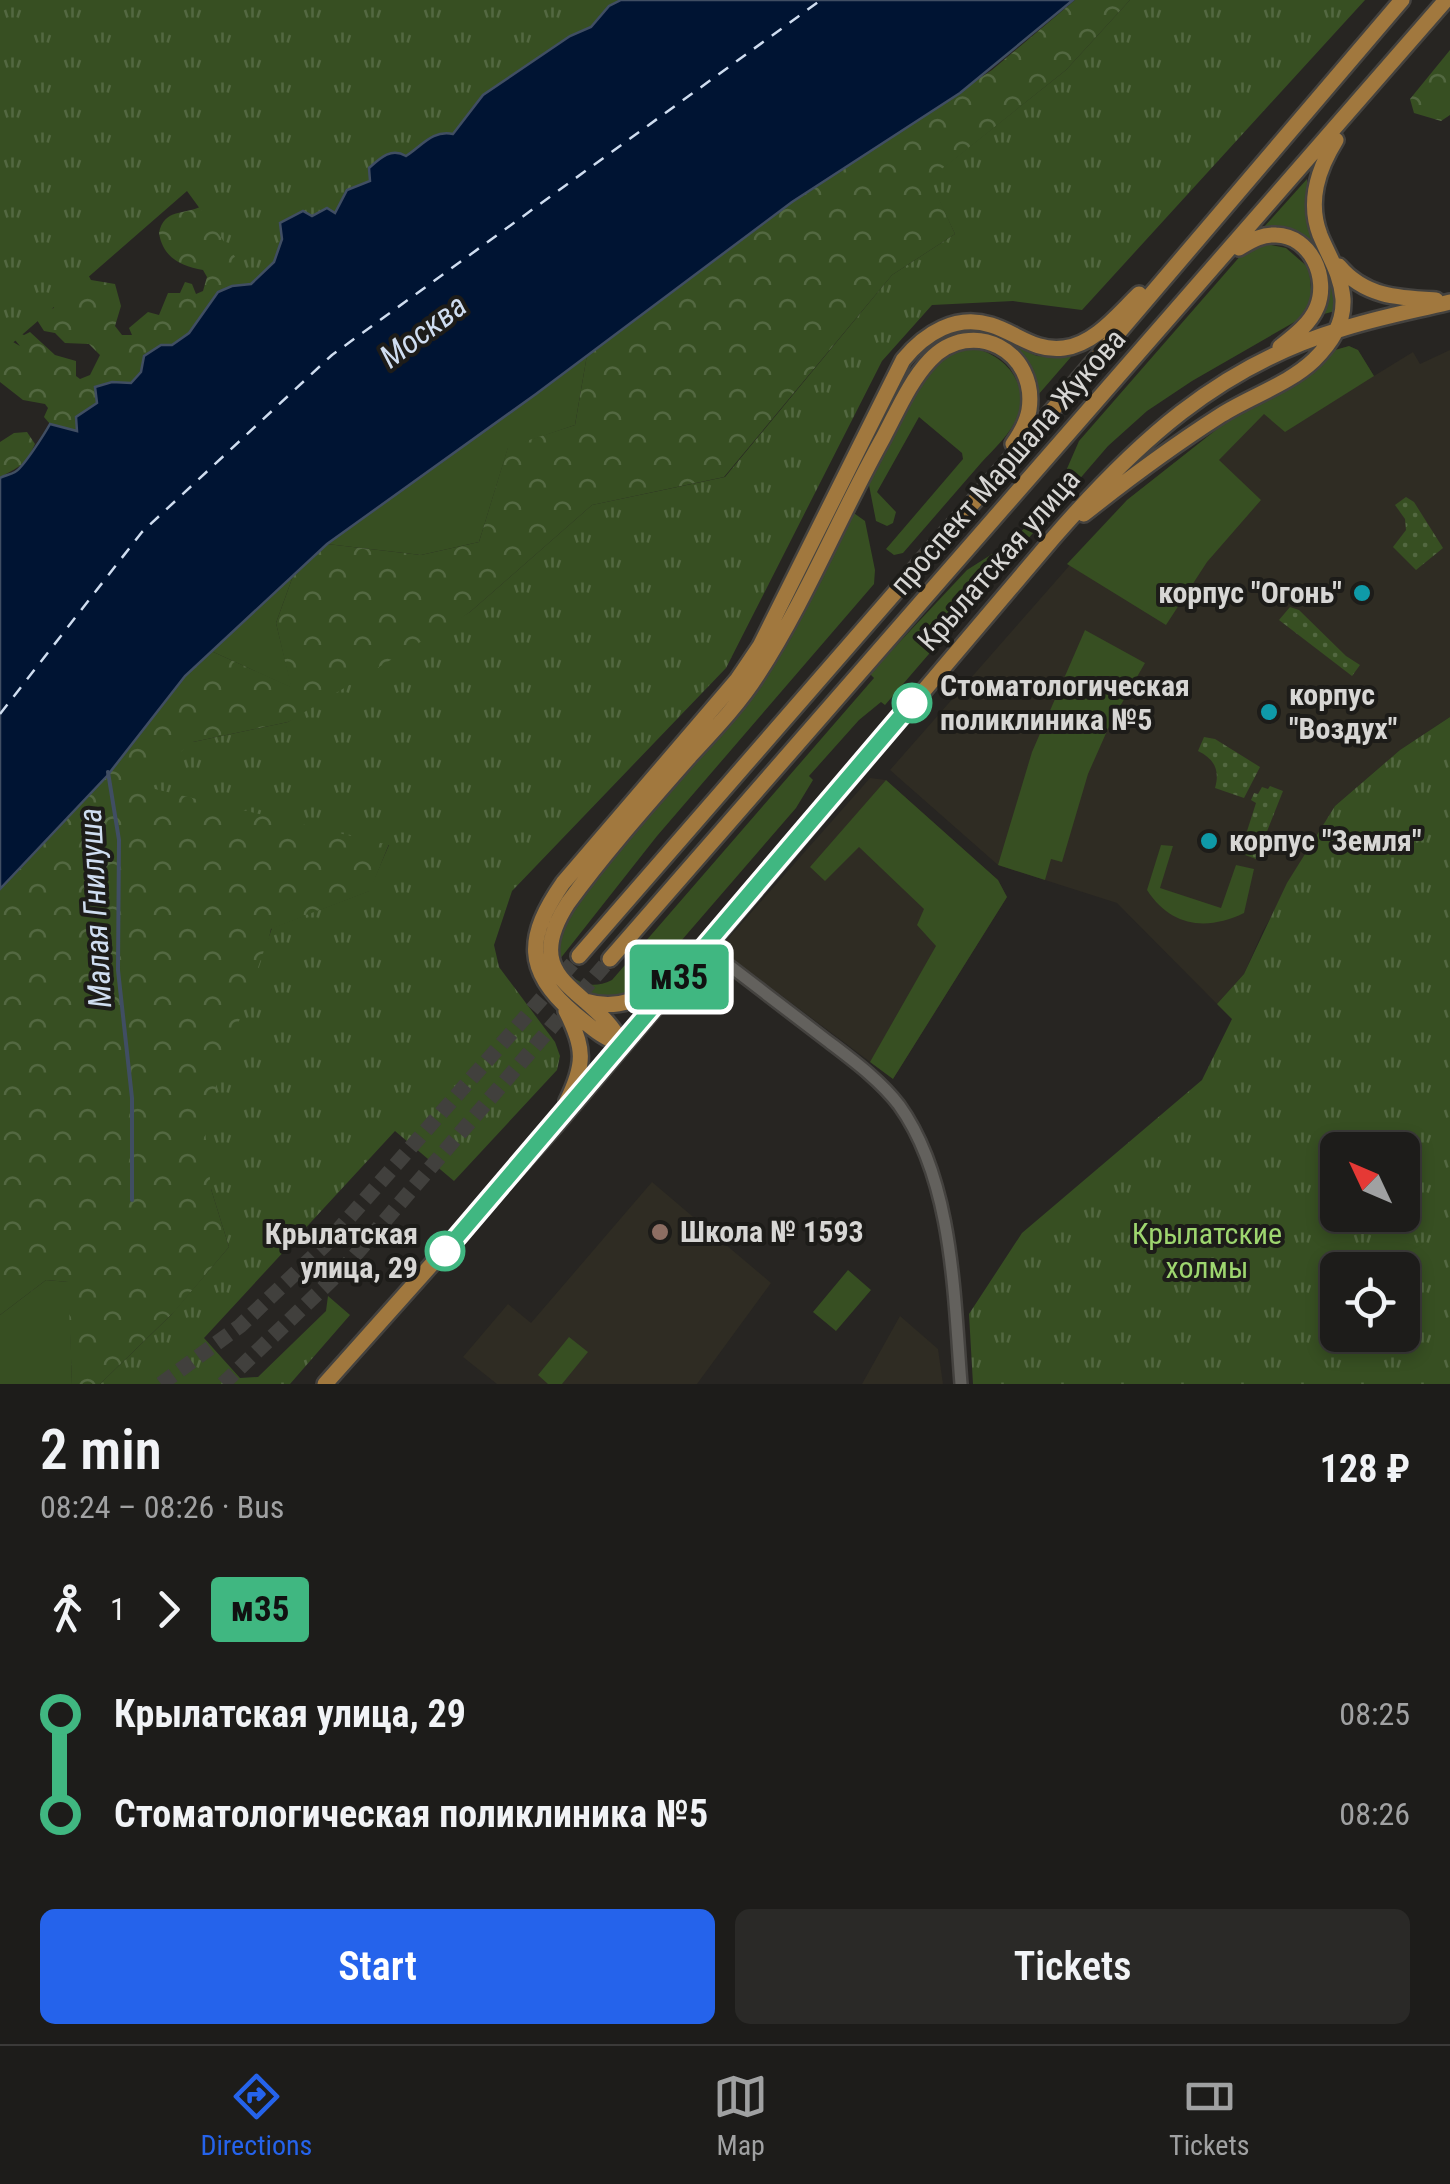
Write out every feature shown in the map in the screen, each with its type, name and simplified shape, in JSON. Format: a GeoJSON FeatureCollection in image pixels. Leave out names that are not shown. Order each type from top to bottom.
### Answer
{"type":"FeatureCollection","features":[{"type":"Feature","properties":{"kind":"main road","name":"проспект Маршала Жукова"},"geometry":{"type":"LineString","coordinates":[[579,956],[992,481],[1402,0]]}},
{"type":"Feature","properties":{"kind":"main road","name":"проспект Маршала Жукова"},"geometry":{"type":"LineString","coordinates":[[610,960],[1446,0]]}},
{"type":"Feature","properties":{"kind":"main road"},"geometry":{"type":"LineString","coordinates":[[1054,537],[1221,415],[1302,370],[1324,349],[1337,330],[1343,304],[1338,274],[1316,220],[1315,188],[1325,157],[1359,102]]}},
{"type":"Feature","properties":{"kind":"main road"},"geometry":{"type":"LineString","coordinates":[[1217,266],[1254,240],[1276,235],[1288,236],[1320,270],[1321,294],[1314,314],[1294,337],[1262,361]]}},
{"type":"Feature","properties":{"kind":"main road"},"geometry":{"type":"LineString","coordinates":[[622,1044],[602,1036],[567,998],[546,986],[536,964],[536,936],[549,904],[737,680],[760,646],[903,360],[917,342],[947,326],[965,322],[991,325],[1034,345],[1065,348],[1078,344],[1100,331],[1187,250]]}},
{"type":"Feature","properties":{"kind":"main road"},"geometry":{"type":"LineString","coordinates":[[1332,258],[1351,279],[1377,294],[1450,302]]}},
{"type":"Feature","properties":{"kind":"main road","name":"Крылатская улица"},"geometry":{"type":"LineString","coordinates":[[325,1384],[556,1125],[1100,484],[1188,406],[1262,361],[1337,330],[1450,302]]}},
{"type":"Feature","properties":{"kind":"main road"},"geometry":{"type":"LineString","coordinates":[[556,1125],[582,1060],[567,998],[550,954],[557,920],[608,852],[756,678],[919,373],[947,346],[964,340],[982,338],[999,344],[1022,366],[1027,379],[1027,420],[992,481]]}},
{"type":"Feature","properties":{"kind":"main road"},"geometry":{"type":"LineString","coordinates":[[567,998],[625,1004],[641,998],[689,966]]}},
{"type":"Feature","properties":{"kind":"street"},"geometry":{"type":"LineString","coordinates":[[704,946],[862,1068],[898,1104],[914,1130],[930,1165],[950,1261],[961,1384]]}},
{"type":"Feature","properties":{"kind":"shaded area"},"geometry":{"type":"Polygon","coordinates":[[[1349,346],[1358,350],[1374,376],[1413,352],[1420,364],[1450,350],[1450,717],[1400,750],[1335,806],[1263,931],[1244,974],[1217,1004],[1117,903],[998,865],[890,770],[1127,500],[1226,422],[1315,371],[1335,350],[1349,346]]]}},
{"type":"Feature","properties":{"kind":"shaded area"},"geometry":{"type":"Polygon","coordinates":[[[870,778],[886,780],[998,880],[1007,897],[893,1079],[722,951],[726,941],[870,778]]]}},
{"type":"Feature","properties":{"kind":"shaded area","name":"Школа № 1593"},"geometry":{"type":"Polygon","coordinates":[[[652,1182],[771,1283],[697,1384],[497,1384],[463,1357],[508,1304],[531,1323],[652,1182]]]}},
{"type":"Feature","properties":{"kind":"shaded area"},"geometry":{"type":"Polygon","coordinates":[[[900,1316],[938,1349],[943,1384],[862,1384],[900,1316]]]}},
{"type":"Feature","properties":{"kind":"green space"},"geometry":{"type":"Polygon","coordinates":[[[0,0],[621,0],[609,6],[591,27],[570,36],[483,95],[453,134],[431,136],[405,156],[399,152],[383,158],[370,181],[347,191],[335,213],[312,216],[303,211],[280,223],[275,256],[252,280],[187,191],[0,354],[0,0]]]}},
{"type":"Feature","properties":{"kind":"green space"},"geometry":{"type":"Polygon","coordinates":[[[293,0],[322,0],[324,17],[316,25],[325,33],[328,51],[321,59],[294,55],[294,74],[275,89],[269,107],[255,112],[251,129],[240,135],[242,144],[257,155],[272,148],[273,137],[263,133],[263,124],[272,122],[270,115],[281,114],[282,107],[288,108],[289,98],[306,100],[312,96],[302,85],[303,76],[311,75],[319,84],[321,65],[337,55],[354,67],[362,57],[380,62],[403,55],[417,58],[431,49],[460,49],[453,21],[462,8],[461,0],[621,0],[609,6],[591,27],[570,36],[483,95],[453,134],[433,137],[405,156],[399,152],[379,159],[369,168],[370,181],[347,191],[335,213],[327,208],[312,216],[303,211],[280,223],[283,239],[274,262],[251,284],[218,292],[189,333],[172,346],[161,345],[144,355],[141,372],[131,383],[112,382],[95,387],[97,403],[76,417],[77,431],[50,424],[44,417],[48,408],[45,404],[23,400],[0,382],[0,342],[6,338],[20,346],[10,334],[11,329],[24,335],[30,332],[55,355],[76,361],[76,376],[80,379],[90,375],[100,355],[89,344],[65,343],[55,333],[44,331],[35,317],[36,312],[54,308],[58,285],[72,284],[72,271],[78,266],[85,269],[91,280],[115,284],[121,306],[115,326],[122,335],[132,335],[129,328],[148,312],[159,315],[168,293],[180,293],[185,282],[192,284],[196,294],[203,291],[207,277],[203,270],[174,259],[164,249],[159,233],[170,216],[202,206],[199,191],[214,182],[216,173],[205,168],[200,162],[204,158],[201,152],[188,144],[173,164],[159,156],[157,139],[161,132],[173,129],[176,120],[191,122],[198,107],[193,95],[211,95],[206,83],[195,78],[190,68],[196,61],[194,54],[225,39],[240,7],[262,7],[280,19],[287,6],[297,6],[293,0]]]}},
{"type":"Feature","properties":{"kind":"green space"},"geometry":{"type":"Polygon","coordinates":[[[1075,0],[1130,0],[1066,70],[930,179],[955,234],[892,275],[724,477],[592,505],[470,612],[361,688],[288,722],[193,742],[341,826],[389,844],[370,891],[271,929],[211,1189],[229,1247],[175,1311],[100,1384],[72,1384],[68,1282],[46,1280],[0,1315],[0,889],[107,776],[185,676],[211,651],[291,687],[276,623],[293,576],[327,544],[421,555],[479,542],[508,447],[575,425],[587,355],[792,202],[992,70],[1075,0]]]}},
{"type":"Feature","properties":{"kind":"green space"},"geometry":{"type":"Polygon","coordinates":[[[1130,0],[1365,0],[1082,310],[1013,301],[932,305],[882,361],[726,668],[512,891],[494,945],[499,967],[555,1042],[560,1056],[557,1070],[454,1181],[395,1131],[204,1338],[240,1378],[258,1377],[326,1311],[328,1296],[350,1315],[290,1384],[100,1384],[171,1315],[229,1247],[211,1189],[204,1120],[272,928],[369,891],[389,845],[138,785],[193,742],[288,722],[470,612],[592,505],[725,477],[892,275],[955,234],[929,179],[1066,70],[1130,0]]]}},
{"type":"Feature","properties":{"kind":"green space"},"geometry":{"type":"Polygon","coordinates":[[[1450,50],[1450,115],[1441,121],[1414,113],[1410,99],[1450,50]]]}},
{"type":"Feature","properties":{"kind":"green space"},"geometry":{"type":"Polygon","coordinates":[[[1307,179],[1309,227],[1323,264],[1263,228],[1307,179]]]}},
{"type":"Feature","properties":{"kind":"green space"},"geometry":{"type":"Polygon","coordinates":[[[1267,244],[1286,248],[1309,268],[1312,299],[1298,320],[1192,381],[1147,411],[1108,446],[885,705],[881,702],[859,720],[809,776],[813,780],[796,808],[643,985],[609,999],[580,986],[563,967],[585,984],[612,980],[874,678],[870,674],[877,666],[967,570],[1014,540],[1059,487],[1079,441],[1242,254],[1267,244]]]}},
{"type":"Feature","properties":{"kind":"green space"},"geometry":{"type":"Polygon","coordinates":[[[1323,265],[1335,300],[1335,311],[1324,314],[1329,286],[1323,265]]]}},
{"type":"Feature","properties":{"kind":"green space"},"geometry":{"type":"Polygon","coordinates":[[[1009,343],[1037,356],[1071,357],[1038,395],[1021,357],[1009,343]]]}},
{"type":"Feature","properties":{"kind":"green space"},"geometry":{"type":"Polygon","coordinates":[[[1349,346],[1358,350],[1374,376],[1285,432],[1264,414],[1219,460],[1261,500],[1207,562],[1166,625],[1067,564],[1127,500],[1226,422],[1315,371],[1335,350],[1349,346]]]}},
{"type":"Feature","properties":{"kind":"green space"},"geometry":{"type":"Polygon","coordinates":[[[969,347],[1001,361],[1016,378],[1020,389],[1019,413],[1003,440],[903,553],[894,555],[886,549],[963,459],[962,453],[919,417],[877,492],[896,512],[893,523],[887,526],[876,521],[867,475],[925,376],[948,353],[969,347]]]}},
{"type":"Feature","properties":{"kind":"green space"},"geometry":{"type":"Polygon","coordinates":[[[587,355],[575,425],[508,448],[479,542],[421,555],[327,544],[587,355]]]}},
{"type":"Feature","properties":{"kind":"green space"},"geometry":{"type":"Polygon","coordinates":[[[27,432],[35,444],[28,458],[0,478],[0,442],[14,433],[27,432]]]}},
{"type":"Feature","properties":{"kind":"green space"},"geometry":{"type":"Polygon","coordinates":[[[1406,497],[1414,502],[1443,548],[1416,570],[1393,547],[1406,530],[1405,519],[1395,505],[1406,497]]]}},
{"type":"Feature","properties":{"kind":"green space"},"geometry":{"type":"Polygon","coordinates":[[[851,511],[865,521],[874,584],[657,836],[560,959],[560,935],[566,920],[641,822],[746,700],[851,511]]]}},
{"type":"Feature","properties":{"kind":"green space"},"geometry":{"type":"Polygon","coordinates":[[[293,576],[276,623],[292,688],[211,651],[293,576]]]}},
{"type":"Feature","properties":{"kind":"green space"},"geometry":{"type":"Polygon","coordinates":[[[1290,607],[1299,610],[1360,665],[1352,676],[1279,620],[1290,607]]]}},
{"type":"Feature","properties":{"kind":"green space"},"geometry":{"type":"Polygon","coordinates":[[[1085,630],[1145,663],[1111,722],[1088,774],[1062,862],[1051,859],[1045,880],[998,865],[1032,752],[1085,630]]]}},
{"type":"Feature","properties":{"kind":"green space","name":"Крылатские холмы"},"geometry":{"type":"Polygon","coordinates":[[[1450,717],[1450,1384],[973,1384],[969,1314],[1022,1233],[1202,1080],[1232,1019],[1217,1004],[1244,974],[1287,883],[1335,806],[1400,750],[1450,717]]]}},
{"type":"Feature","properties":{"kind":"green space"},"geometry":{"type":"Polygon","coordinates":[[[1204,737],[1215,739],[1260,767],[1244,798],[1215,788],[1215,766],[1198,751],[1204,737]]]}},
{"type":"Feature","properties":{"kind":"green space"},"geometry":{"type":"Polygon","coordinates":[[[886,780],[998,880],[1007,897],[893,1079],[870,1062],[936,946],[917,925],[924,909],[859,847],[825,881],[810,867],[886,780]]]}},
{"type":"Feature","properties":{"kind":"green space"},"geometry":{"type":"Polygon","coordinates":[[[1270,786],[1283,791],[1256,859],[1240,853],[1256,803],[1251,800],[1254,793],[1270,786]]]}},
{"type":"Feature","properties":{"kind":"green space"},"geometry":{"type":"Polygon","coordinates":[[[1161,845],[1173,846],[1160,888],[1221,908],[1236,865],[1254,869],[1244,913],[1203,923],[1167,912],[1147,890],[1161,845]]]}},
{"type":"Feature","properties":{"kind":"green space"},"geometry":{"type":"Polygon","coordinates":[[[848,1270],[871,1290],[836,1331],[813,1312],[848,1270]]]}},
{"type":"Feature","properties":{"kind":"green space"},"geometry":{"type":"Polygon","coordinates":[[[46,1280],[69,1282],[72,1384],[0,1384],[0,1315],[46,1280]]]}},
{"type":"Feature","properties":{"kind":"green space"},"geometry":{"type":"Polygon","coordinates":[[[569,1337],[588,1352],[562,1384],[548,1384],[538,1375],[569,1337]]]}},
{"type":"Feature","properties":{"kind":"water","name":"Москва"},"geometry":{"type":"Polygon","coordinates":[[[621,0],[1073,0],[960,93],[792,202],[327,544],[185,676],[107,776],[0,889],[0,478],[19,469],[50,424],[77,431],[76,417],[97,403],[95,387],[112,382],[131,383],[141,372],[144,356],[189,333],[218,292],[251,284],[274,262],[282,239],[280,223],[303,211],[312,216],[327,208],[335,213],[347,190],[370,181],[369,168],[382,157],[391,153],[406,156],[433,136],[453,134],[483,95],[570,36],[591,27],[609,6],[621,0]]]}},
{"type":"Feature","properties":{"kind":"waterway","name":"Малая Гнилуша"},"geometry":{"type":"LineString","coordinates":[[108,772],[119,840],[118,970],[132,1098],[132,1200]]}},
{"type":"Feature","properties":{"kind":"ferry route"},"geometry":{"type":"LineString","coordinates":[[0,714],[142,532],[332,355],[821,0]]}},
{"type":"Feature","properties":{"kind":"tunnel"},"geometry":{"type":"LineString","coordinates":[[161,1384],[240,1326],[325,1245],[579,956]]}},
{"type":"Feature","properties":{"kind":"tunnel"},"geometry":{"type":"LineString","coordinates":[[223,1384],[345,1267],[610,959]]}},
{"type":"Feature","properties":{"kind":"bus line","name":"м35"},"geometry":{"type":"LineString","coordinates":[[445,1251],[912,703]]}},
{"type":"Feature","properties":{"kind":"place","name":"корпус \"Огонь\""},"geometry":{"type":"Point","coordinates":[1362,593]}},
{"type":"Feature","properties":{"kind":"place","name":"Стоматологическая поликлиника №5"},"geometry":{"type":"Point","coordinates":[912,703]}},
{"type":"Feature","properties":{"kind":"place","name":"корпус \"Воздух\""},"geometry":{"type":"Point","coordinates":[1269,712]}},
{"type":"Feature","properties":{"kind":"place","name":"корпус \"Земля\""},"geometry":{"type":"Point","coordinates":[1209,841]}},
{"type":"Feature","properties":{"kind":"place","name":"Школа № 1593"},"geometry":{"type":"Point","coordinates":[660,1232]}},
{"type":"Feature","properties":{"kind":"place","name":"Крылатская улица, 29"},"geometry":{"type":"Point","coordinates":[445,1251]}}]}
